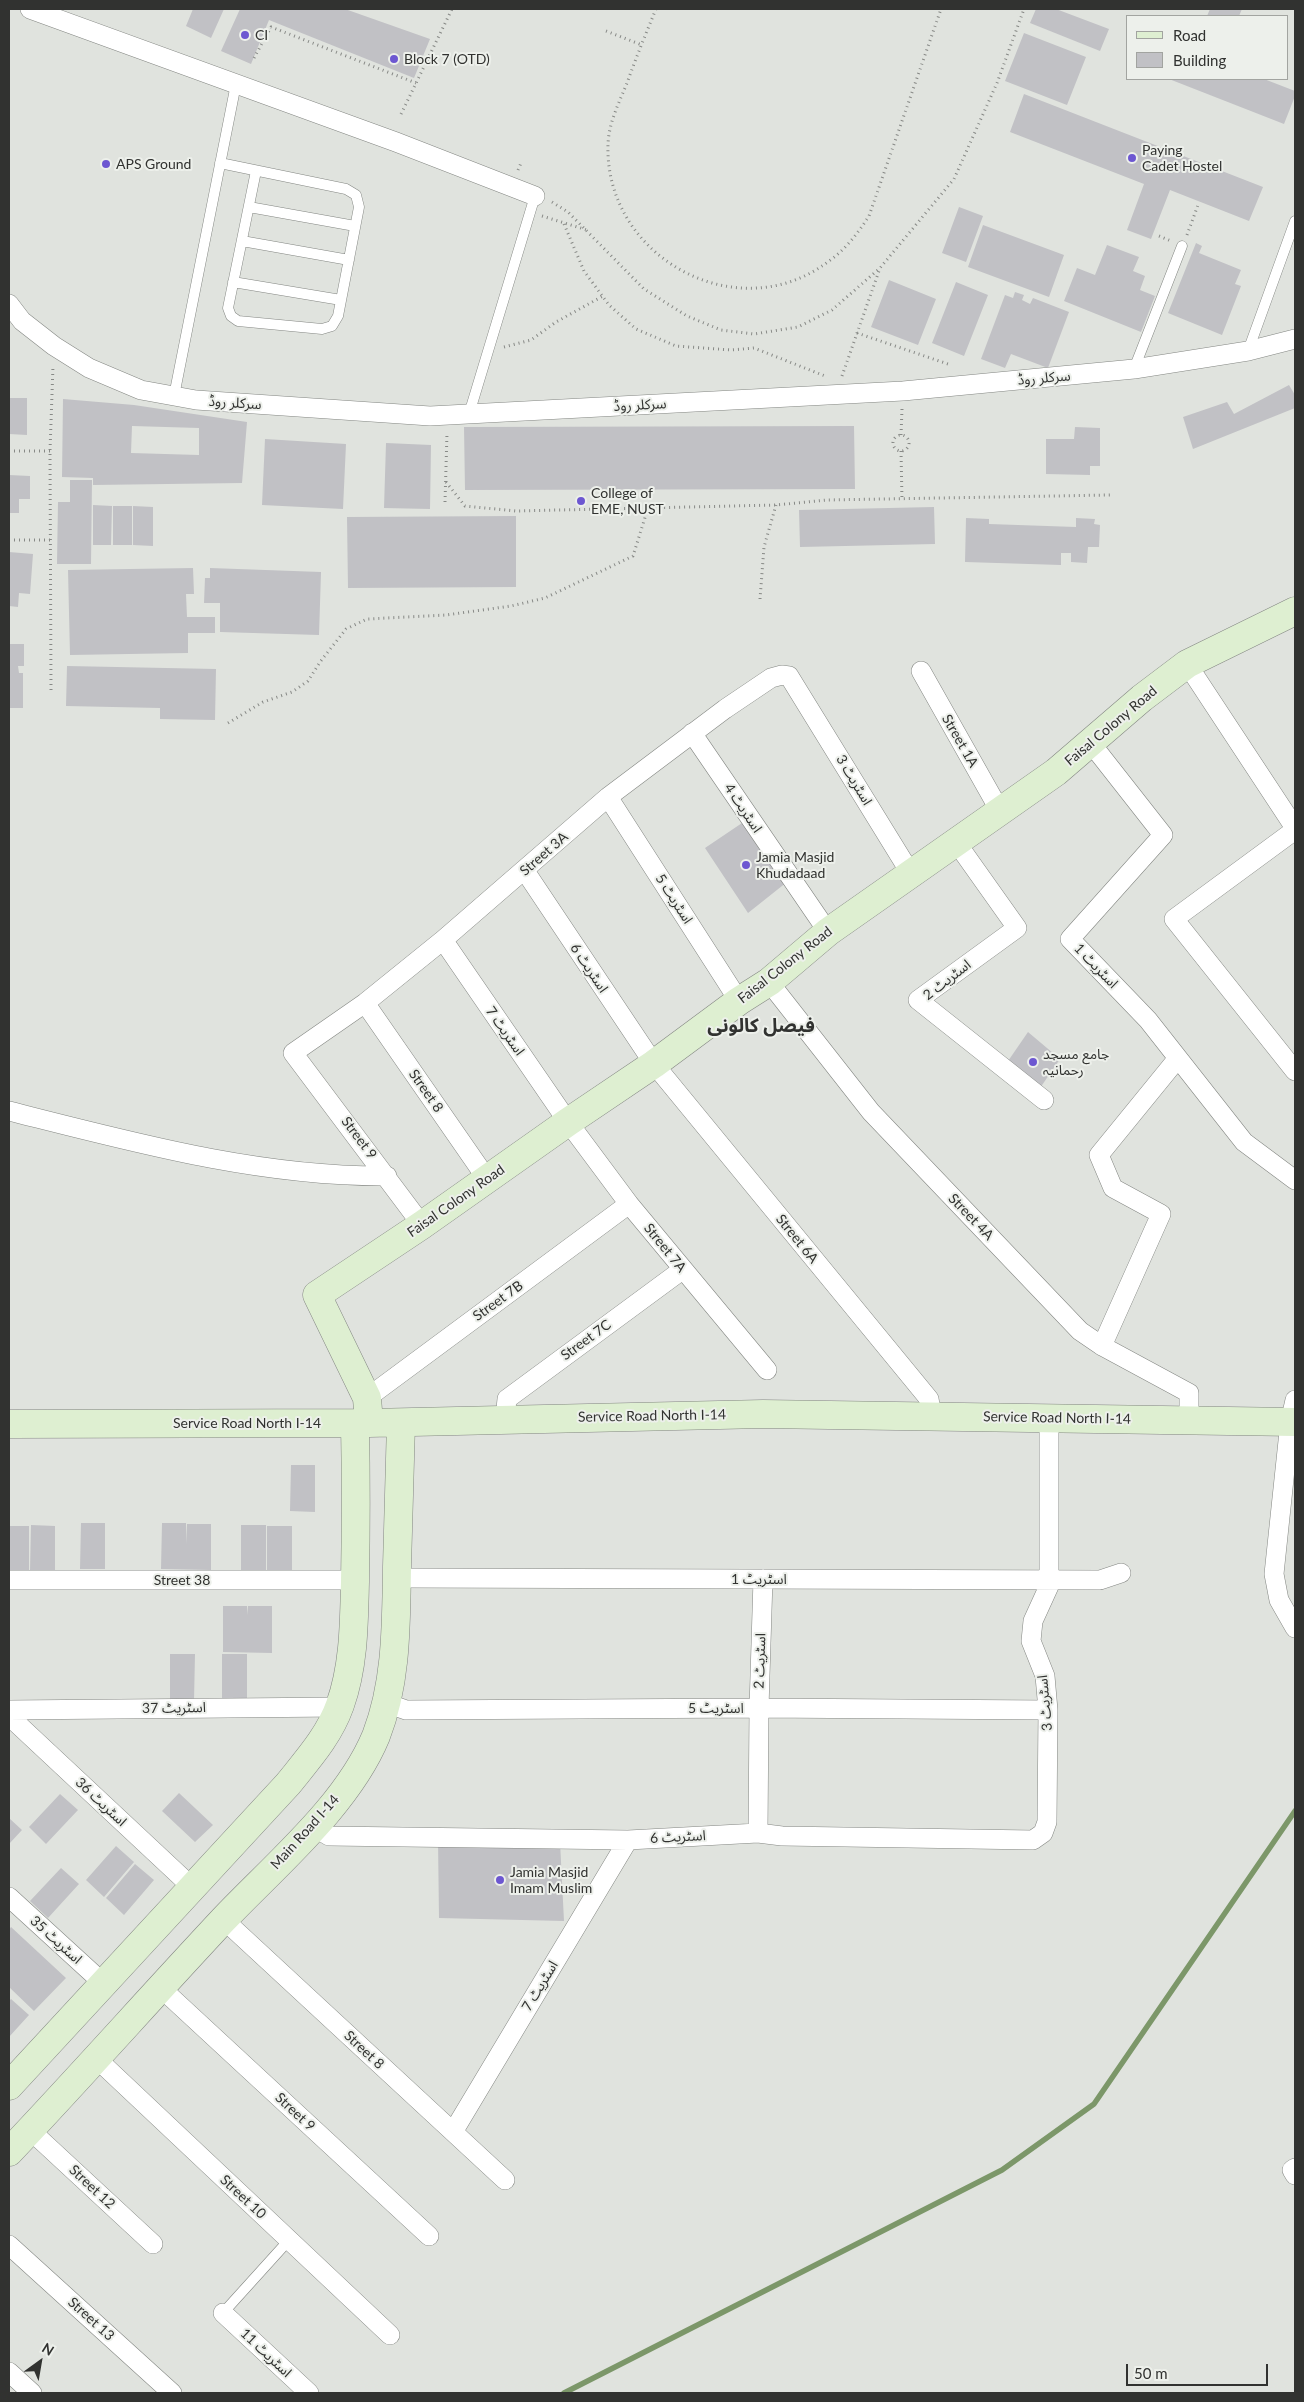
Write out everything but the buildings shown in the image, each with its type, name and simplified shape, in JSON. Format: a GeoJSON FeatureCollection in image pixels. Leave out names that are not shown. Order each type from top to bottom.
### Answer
{"type":"FeatureCollection","features":[{"type":"Feature","properties":{"kind":"main road","name":"Faisal Colony Road"},"geometry":{"type":"LineString","coordinates":[[364,1415],[317,1295],[422,1225],[654,1064],[739,1001],[769,982],[828,932],[1056,772],[1142,698],[1188,664],[1295,612]]}},
{"type":"Feature","properties":{"kind":"main road","name":"Service Road North I-14"},"geometry":{"type":"LineString","coordinates":[[9,1424],[364,1415],[401,1422],[763,1414],[1189,1420],[1293,1415]]}},
{"type":"Feature","properties":{"kind":"main road"},"geometry":{"type":"LineString","coordinates":[[11,2079],[193,1888],[294,1776],[323,1740],[340,1707],[347,1684],[353,1639],[364,1415]]}},
{"type":"Feature","properties":{"kind":"main road","name":"Main Road I-14"},"geometry":{"type":"LineString","coordinates":[[9,2152],[223,1919],[314,1827],[349,1782],[366,1755],[376,1736],[386,1703],[394,1662],[401,1422]]}},
{"type":"Feature","properties":{"kind":"main road"},"geometry":{"type":"LineString","coordinates":[[357,1532],[398,1534]]}},
{"type":"Feature","properties":{"kind":"street"},"geometry":{"type":"LineString","coordinates":[[30,9],[396,142],[532,204]]}},
{"type":"Feature","properties":{"kind":"street","name":"سرکلر روڈ"},"geometry":{"type":"LineString","coordinates":[[9,304],[22,321],[54,346],[98,372],[141,390],[196,400],[430,416],[838,388],[903,391],[1134,369],[1248,351],[1295,339]]}},
{"type":"Feature","properties":{"kind":"street"},"geometry":{"type":"LineString","coordinates":[[1188,664],[1295,829],[1174,919],[1295,1072]]}},
{"type":"Feature","properties":{"kind":"street","name":"Street 1A"},"geometry":{"type":"LineString","coordinates":[[921,671],[1000,811]]}},
{"type":"Feature","properties":{"kind":"street","name":"Street 3A"},"geometry":{"type":"LineString","coordinates":[[294,1053],[364,1003],[443,940],[525,871],[608,797],[692,733],[771,678],[782,675],[790,676],[798,687]]}},
{"type":"Feature","properties":{"kind":"street","name":"اسٹریٹ 3"},"geometry":{"type":"LineString","coordinates":[[798,687],[911,874]]}},
{"type":"Feature","properties":{"kind":"street","name":"اسٹریٹ 4"},"geometry":{"type":"LineString","coordinates":[[692,733],[828,932]]}},
{"type":"Feature","properties":{"kind":"street","name":"اسٹریٹ 1"},"geometry":{"type":"LineString","coordinates":[[1090,742],[1163,835],[1070,939],[1148,1020],[1244,1142],[1295,1180]]}},
{"type":"Feature","properties":{"kind":"street","name":"اسٹریٹ 5"},"geometry":{"type":"LineString","coordinates":[[608,797],[739,1001]]}},
{"type":"Feature","properties":{"kind":"street","name":"اسٹریٹ 2"},"geometry":{"type":"LineString","coordinates":[[956,842],[1017,928],[918,1000],[1044,1100]]}},
{"type":"Feature","properties":{"kind":"street","name":"اسٹریٹ 6"},"geometry":{"type":"LineString","coordinates":[[525,871],[654,1064]]}},
{"type":"Feature","properties":{"kind":"street","name":"اسٹریٹ 7"},"geometry":{"type":"LineString","coordinates":[[443,940],[568,1122]]}},
{"type":"Feature","properties":{"kind":"street","name":"Street 4A"},"geometry":{"type":"LineString","coordinates":[[769,982],[871,1112],[1080,1331],[1102,1346],[1189,1393],[1189,1420]]}},
{"type":"Feature","properties":{"kind":"street","name":"Street 8"},"geometry":{"type":"LineString","coordinates":[[364,1003],[487,1179]]}},
{"type":"Feature","properties":{"kind":"street","name":"Street 9"},"geometry":{"type":"LineString","coordinates":[[294,1053],[422,1225]]}},
{"type":"Feature","properties":{"kind":"street"},"geometry":{"type":"LineString","coordinates":[[1102,1346],[1161,1214],[1113,1188],[1099,1155],[1178,1058]]}},
{"type":"Feature","properties":{"kind":"street","name":"Street 6A"},"geometry":{"type":"LineString","coordinates":[[654,1064],[929,1400],[932,1416]]}},
{"type":"Feature","properties":{"kind":"street"},"geometry":{"type":"LineString","coordinates":[[9,1111],[118,1139],[250,1165],[332,1175],[387,1176]]}},
{"type":"Feature","properties":{"kind":"street","name":"Street 7A"},"geometry":{"type":"LineString","coordinates":[[568,1122],[629,1204],[767,1370]]}},
{"type":"Feature","properties":{"kind":"street","name":"Street 7B"},"geometry":{"type":"LineString","coordinates":[[364,1415],[629,1204]]}},
{"type":"Feature","properties":{"kind":"street","name":"Street 7C"},"geometry":{"type":"LineString","coordinates":[[505,1419],[507,1399],[682,1270]]}},
{"type":"Feature","properties":{"kind":"street"},"geometry":{"type":"LineString","coordinates":[[1293,1415],[1274,1574],[1279,1600],[1295,1628]]}},
{"type":"Feature","properties":{"kind":"street","name":"اسٹریٹ 3"},"geometry":{"type":"LineString","coordinates":[[1042,1833],[1046,1822],[1048,1710],[1045,1676],[1031,1641],[1033,1621],[1049,1586],[1050,1418]]}},
{"type":"Feature","properties":{"kind":"street","name":"اسٹریٹ 1"},"geometry":{"type":"LineString","coordinates":[[397,1578],[1048,1578],[1100,1580],[1121,1573]]}},
{"type":"Feature","properties":{"kind":"street","name":"اسٹریٹ 2"},"geometry":{"type":"LineString","coordinates":[[758,1833],[763,1579]]}},
{"type":"Feature","properties":{"kind":"street","name":"Street 38"},"geometry":{"type":"LineString","coordinates":[[9,1580],[355,1580]]}},
{"type":"Feature","properties":{"kind":"street","name":"اسٹریٹ 5"},"geometry":{"type":"LineString","coordinates":[[386,1703],[406,1710],[759,1708],[1048,1710]]}},
{"type":"Feature","properties":{"kind":"street","name":"اسٹریٹ 37"},"geometry":{"type":"LineString","coordinates":[[9,1710],[340,1707]]}},
{"type":"Feature","properties":{"kind":"street","name":"اسٹریٹ 36"},"geometry":{"type":"LineString","coordinates":[[9,1716],[193,1888]]}},
{"type":"Feature","properties":{"kind":"street","name":"اسٹریٹ 6"},"geometry":{"type":"LineString","coordinates":[[314,1827],[328,1836],[628,1840],[758,1833],[782,1836],[1033,1840],[1042,1833]]}},
{"type":"Feature","properties":{"kind":"street","name":"اسٹریٹ 7"},"geometry":{"type":"LineString","coordinates":[[452,2132],[628,1840]]}},
{"type":"Feature","properties":{"kind":"street","name":"اسٹریٹ 35"},"geometry":{"type":"LineString","coordinates":[[9,1897],[103,1983]]}},
{"type":"Feature","properties":{"kind":"street","name":"Street 8"},"geometry":{"type":"LineString","coordinates":[[223,1919],[504,2180]]}},
{"type":"Feature","properties":{"kind":"street","name":"Street 9"},"geometry":{"type":"LineString","coordinates":[[160,1988],[429,2236]]}},
{"type":"Feature","properties":{"kind":"street","name":"Street 10"},"geometry":{"type":"LineString","coordinates":[[96,2058],[390,2335]]}},
{"type":"Feature","properties":{"kind":"street","name":"Street 12"},"geometry":{"type":"LineString","coordinates":[[30,2130],[153,2244]]}},
{"type":"Feature","properties":{"kind":"street","name":"Street 13"},"geometry":{"type":"LineString","coordinates":[[9,2245],[172,2393]]}},
{"type":"Feature","properties":{"kind":"street","name":"اسٹریٹ 11"},"geometry":{"type":"LineString","coordinates":[[223,2313],[310,2393]]}},
{"type":"Feature","properties":{"kind":"street"},"geometry":{"type":"LineString","coordinates":[[9,2372],[32,2393]]}},
{"type":"Feature","properties":{"kind":"lane"},"geometry":{"type":"LineString","coordinates":[[174,396],[236,84]]}},
{"type":"Feature","properties":{"kind":"lane"},"geometry":{"type":"LineString","coordinates":[[220,163],[346,189],[356,195],[359,207],[338,316],[332,326],[322,329],[238,321],[231,316],[228,308],[256,171]]}},
{"type":"Feature","properties":{"kind":"lane"},"geometry":{"type":"LineString","coordinates":[[470,414],[532,204]]}},
{"type":"Feature","properties":{"kind":"lane"},"geometry":{"type":"LineString","coordinates":[[249,207],[355,226]]}},
{"type":"Feature","properties":{"kind":"lane"},"geometry":{"type":"LineString","coordinates":[[1248,351],[1295,221]]}},
{"type":"Feature","properties":{"kind":"lane"},"geometry":{"type":"LineString","coordinates":[[242,241],[349,260]]}},
{"type":"Feature","properties":{"kind":"lane"},"geometry":{"type":"LineString","coordinates":[[1134,369],[1182,246]]}},
{"type":"Feature","properties":{"kind":"lane"},"geometry":{"type":"LineString","coordinates":[[233,282],[341,300]]}},
{"type":"Feature","properties":{"kind":"lane"},"geometry":{"type":"LineString","coordinates":[[223,2313],[289,2240]]}},
{"type":"Feature","properties":{"kind":"path"},"geometry":{"type":"LineString","coordinates":[[401,114],[452,9]]}},
{"type":"Feature","properties":{"kind":"path"},"geometry":{"type":"LineString","coordinates":[[656,9],[610,123],[608,144],[613,185],[629,223],[656,254],[691,276],[730,287],[772,286],[792,281],[828,262],[858,233],[869,216],[941,9]]}},
{"type":"Feature","properties":{"kind":"path"},"geometry":{"type":"LineString","coordinates":[[532,204],[554,203],[568,212],[644,289],[687,316],[721,330],[754,334],[798,327],[832,310],[880,268],[954,179],[997,83],[1024,9]]}},
{"type":"Feature","properties":{"kind":"path"},"geometry":{"type":"LineString","coordinates":[[254,58],[271,27],[416,83]]}},
{"type":"Feature","properties":{"kind":"path"},"geometry":{"type":"LineString","coordinates":[[606,30],[642,45]]}},
{"type":"Feature","properties":{"kind":"path"},"geometry":{"type":"LineString","coordinates":[[532,204],[564,224],[587,230]]}},
{"type":"Feature","properties":{"kind":"path"},"geometry":{"type":"LineString","coordinates":[[564,224],[584,271],[609,304],[636,329],[676,346],[732,350],[754,348],[838,388],[880,268]]}},
{"type":"Feature","properties":{"kind":"path"},"geometry":{"type":"LineString","coordinates":[[488,351],[531,340],[556,322],[603,296]]}},
{"type":"Feature","properties":{"kind":"path"},"geometry":{"type":"LineString","coordinates":[[857,333],[948,364]]}},
{"type":"Feature","properties":{"kind":"path"},"geometry":{"type":"LineString","coordinates":[[51,690],[50,451],[54,346]]}},
{"type":"Feature","properties":{"kind":"path"},"geometry":{"type":"LineString","coordinates":[[901,435],[903,391]]}},
{"type":"Feature","properties":{"kind":"path"},"geometry":{"type":"LineString","coordinates":[[445,502],[448,415]]}},
{"type":"Feature","properties":{"kind":"path"},"geometry":{"type":"LineString","coordinates":[[901,435],[906,436],[910,443],[909,447],[901,451],[894,447],[893,443],[894,439],[901,435]]}},
{"type":"Feature","properties":{"kind":"path"},"geometry":{"type":"LineString","coordinates":[[9,451],[50,451]]}},
{"type":"Feature","properties":{"kind":"path"},"geometry":{"type":"LineString","coordinates":[[901,451],[902,500]]}},
{"type":"Feature","properties":{"kind":"path"},"geometry":{"type":"LineString","coordinates":[[446,482],[465,506],[516,511],[776,505],[827,500],[1110,495]]}},
{"type":"Feature","properties":{"kind":"path"},"geometry":{"type":"LineString","coordinates":[[760,599],[764,547],[776,505]]}},
{"type":"Feature","properties":{"kind":"path"},"geometry":{"type":"LineString","coordinates":[[228,723],[263,702],[292,692],[308,681],[346,629],[367,619],[446,614],[511,606],[545,598],[633,556],[648,508]]}},
{"type":"Feature","properties":{"kind":"path"},"geometry":{"type":"LineString","coordinates":[[9,540],[51,540]]}},
{"type":"Feature","properties":{"kind":"waterway"},"geometry":{"type":"LineString","coordinates":[[564,2393],[1002,2170],[1094,2104],[1295,1811]]}},
{"type":"Feature","properties":{"kind":"place","name":"CI"},"geometry":{"type":"Point","coordinates":[245,35]}},
{"type":"Feature","properties":{"kind":"place","name":"Block 7 (OTD)"},"geometry":{"type":"Point","coordinates":[394,59]}},
{"type":"Feature","properties":{"kind":"place","name":"Paying Cadet Hostel"},"geometry":{"type":"Point","coordinates":[1132,158]}},
{"type":"Feature","properties":{"kind":"place","name":"APS Ground"},"geometry":{"type":"Point","coordinates":[106,164]}},
{"type":"Feature","properties":{"kind":"place","name":"College of EME, NUST"},"geometry":{"type":"Point","coordinates":[581,501]}},
{"type":"Feature","properties":{"kind":"place","name":"Jamia Masjid Khudadaad"},"geometry":{"type":"Point","coordinates":[746,865]}},
{"type":"Feature","properties":{"kind":"place","name":"جامع مسجد رحمانیہ"},"geometry":{"type":"Point","coordinates":[1033,1062]}},
{"type":"Feature","properties":{"kind":"place","name":"Jamia Masjid Imam Muslim"},"geometry":{"type":"Point","coordinates":[500,1880]}},
{"type":"Feature","properties":{"kind":"district","name":"فیصل کالونی"},"geometry":{"type":"Point","coordinates":[761,1026]}}]}
